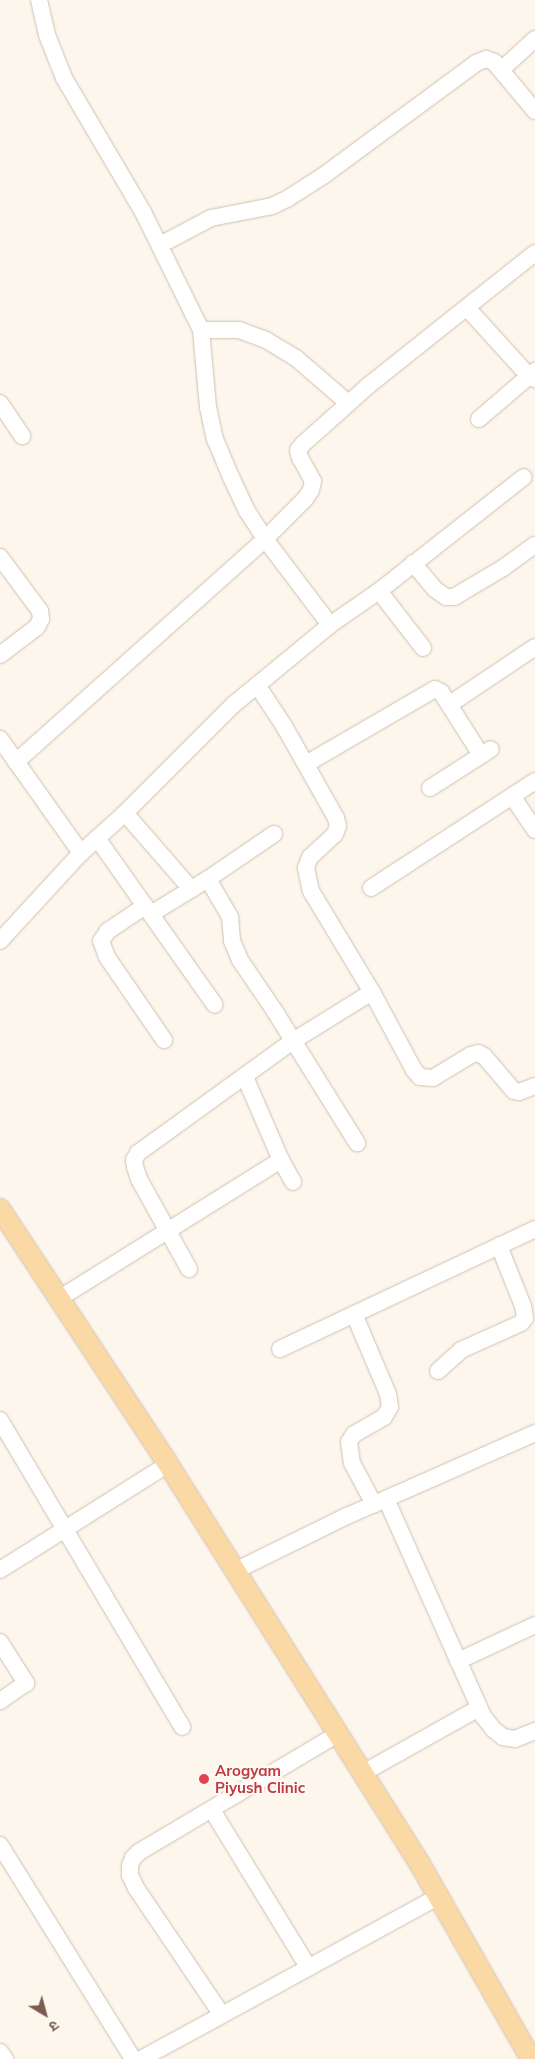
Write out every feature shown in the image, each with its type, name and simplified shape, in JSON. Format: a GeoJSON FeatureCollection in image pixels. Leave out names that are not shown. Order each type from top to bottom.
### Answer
{"type":"FeatureCollection","features":[{"type":"Feature","properties":{"kind":"main road"},"geometry":{"type":"LineString","coordinates":[[0,1209],[168,1464],[363,1772],[530,2050]]}},
{"type":"Feature","properties":{"kind":"street"},"geometry":{"type":"LineString","coordinates":[[39,0],[47,35],[64,78],[143,212],[201,330],[208,407],[215,439],[243,502],[265,539],[330,625]]}},
{"type":"Feature","properties":{"kind":"street"},"geometry":{"type":"LineString","coordinates":[[501,70],[535,39]]}},
{"type":"Feature","properties":{"kind":"street"},"geometry":{"type":"LineString","coordinates":[[160,245],[211,218],[272,206],[287,200],[323,176],[476,63],[486,59],[494,62],[535,111]]}},
{"type":"Feature","properties":{"kind":"street"},"geometry":{"type":"LineString","coordinates":[[16,762],[265,539],[311,490],[313,481],[300,458],[298,450],[348,403],[468,309],[535,253]]}},
{"type":"Feature","properties":{"kind":"street"},"geometry":{"type":"LineString","coordinates":[[468,309],[533,375],[479,420]]}},
{"type":"Feature","properties":{"kind":"street"},"geometry":{"type":"LineString","coordinates":[[201,330],[239,330],[266,340],[296,358],[348,403]]}},
{"type":"Feature","properties":{"kind":"street"},"geometry":{"type":"LineString","coordinates":[[0,403],[22,436]]}},
{"type":"Feature","properties":{"kind":"street"},"geometry":{"type":"LineString","coordinates":[[0,941],[81,853],[125,813],[234,705],[330,625],[379,591],[524,477]]}},
{"type":"Feature","properties":{"kind":"street"},"geometry":{"type":"LineString","coordinates":[[413,564],[436,590],[446,597],[454,597],[503,568],[535,545]]}},
{"type":"Feature","properties":{"kind":"street"},"geometry":{"type":"LineString","coordinates":[[0,557],[40,611],[41,619],[37,627],[0,655]]}},
{"type":"Feature","properties":{"kind":"street"},"geometry":{"type":"LineString","coordinates":[[379,591],[422,648]]}},
{"type":"Feature","properties":{"kind":"street"},"geometry":{"type":"LineString","coordinates":[[450,704],[535,647]]}},
{"type":"Feature","properties":{"kind":"street"},"geometry":{"type":"LineString","coordinates":[[257,685],[284,726],[336,818],[338,826],[335,834],[310,857],[306,868],[311,891],[372,992],[420,1077],[433,1078],[470,1055],[478,1053],[484,1056],[514,1091],[519,1092],[535,1086]]}},
{"type":"Feature","properties":{"kind":"street"},"geometry":{"type":"LineString","coordinates":[[306,764],[435,689],[442,692],[486,752],[430,788]]}},
{"type":"Feature","properties":{"kind":"street"},"geometry":{"type":"LineString","coordinates":[[0,739],[81,853]]}},
{"type":"Feature","properties":{"kind":"street"},"geometry":{"type":"LineString","coordinates":[[371,888],[535,781]]}},
{"type":"Feature","properties":{"kind":"street"},"geometry":{"type":"LineString","coordinates":[[512,796],[535,830]]}},
{"type":"Feature","properties":{"kind":"street"},"geometry":{"type":"LineString","coordinates":[[125,813],[191,889]]}},
{"type":"Feature","properties":{"kind":"street"},"geometry":{"type":"LineString","coordinates":[[164,1040],[101,948],[100,941],[108,931],[191,889],[274,834]]}},
{"type":"Feature","properties":{"kind":"street"},"geometry":{"type":"LineString","coordinates":[[97,838],[216,1005]]}},
{"type":"Feature","properties":{"kind":"street"},"geometry":{"type":"LineString","coordinates":[[208,879],[230,917],[232,941],[240,960],[357,1143]]}},
{"type":"Feature","properties":{"kind":"street"},"geometry":{"type":"LineString","coordinates":[[189,1269],[139,1179],[134,1160],[138,1153],[246,1077],[293,1041],[372,992]]}},
{"type":"Feature","properties":{"kind":"street"},"geometry":{"type":"LineString","coordinates":[[246,1077],[281,1160],[293,1182]]}},
{"type":"Feature","properties":{"kind":"street"},"geometry":{"type":"LineString","coordinates":[[60,1298],[281,1160]]}},
{"type":"Feature","properties":{"kind":"street"},"geometry":{"type":"LineString","coordinates":[[280,1349],[535,1230]]}},
{"type":"Feature","properties":{"kind":"street"},"geometry":{"type":"LineString","coordinates":[[438,1371],[461,1350],[521,1324],[525,1318],[523,1306],[499,1246]]}},
{"type":"Feature","properties":{"kind":"street"},"geometry":{"type":"LineString","coordinates":[[354,1314],[388,1394],[390,1407],[384,1417],[354,1434],[349,1442],[352,1463],[380,1501],[479,1708],[493,1729],[503,1737],[515,1739],[535,1731]]}},
{"type":"Feature","properties":{"kind":"street"},"geometry":{"type":"LineString","coordinates":[[0,1420],[182,1727]]}},
{"type":"Feature","properties":{"kind":"street"},"geometry":{"type":"LineString","coordinates":[[234,1571],[380,1501],[535,1433]]}},
{"type":"Feature","properties":{"kind":"street"},"geometry":{"type":"LineString","coordinates":[[0,1570],[168,1464]]}},
{"type":"Feature","properties":{"kind":"street"},"geometry":{"type":"LineString","coordinates":[[458,1661],[535,1625]]}},
{"type":"Feature","properties":{"kind":"street"},"geometry":{"type":"LineString","coordinates":[[0,1642],[26,1683],[0,1701]]}},
{"type":"Feature","properties":{"kind":"street"},"geometry":{"type":"LineString","coordinates":[[363,1772],[479,1708]]}},
{"type":"Feature","properties":{"kind":"street"},"geometry":{"type":"LineString","coordinates":[[222,2015],[130,1876],[130,1866],[139,1852],[338,1734]]}},
{"type":"Feature","properties":{"kind":"street"},"geometry":{"type":"LineString","coordinates":[[212,1810],[309,1968]]}},
{"type":"Feature","properties":{"kind":"street"},"geometry":{"type":"LineString","coordinates":[[0,1845],[133,2059]]}},
{"type":"Feature","properties":{"kind":"street"},"geometry":{"type":"LineString","coordinates":[[141,2059],[439,1896]]}},
{"type":"Feature","properties":{"kind":"street"},"geometry":{"type":"LineString","coordinates":[[0,2052],[5,2059]]}},
{"type":"Feature","properties":{"kind":"place","name":"Arogyam Piyush Clinic"},"geometry":{"type":"Point","coordinates":[204,1779]}}]}
